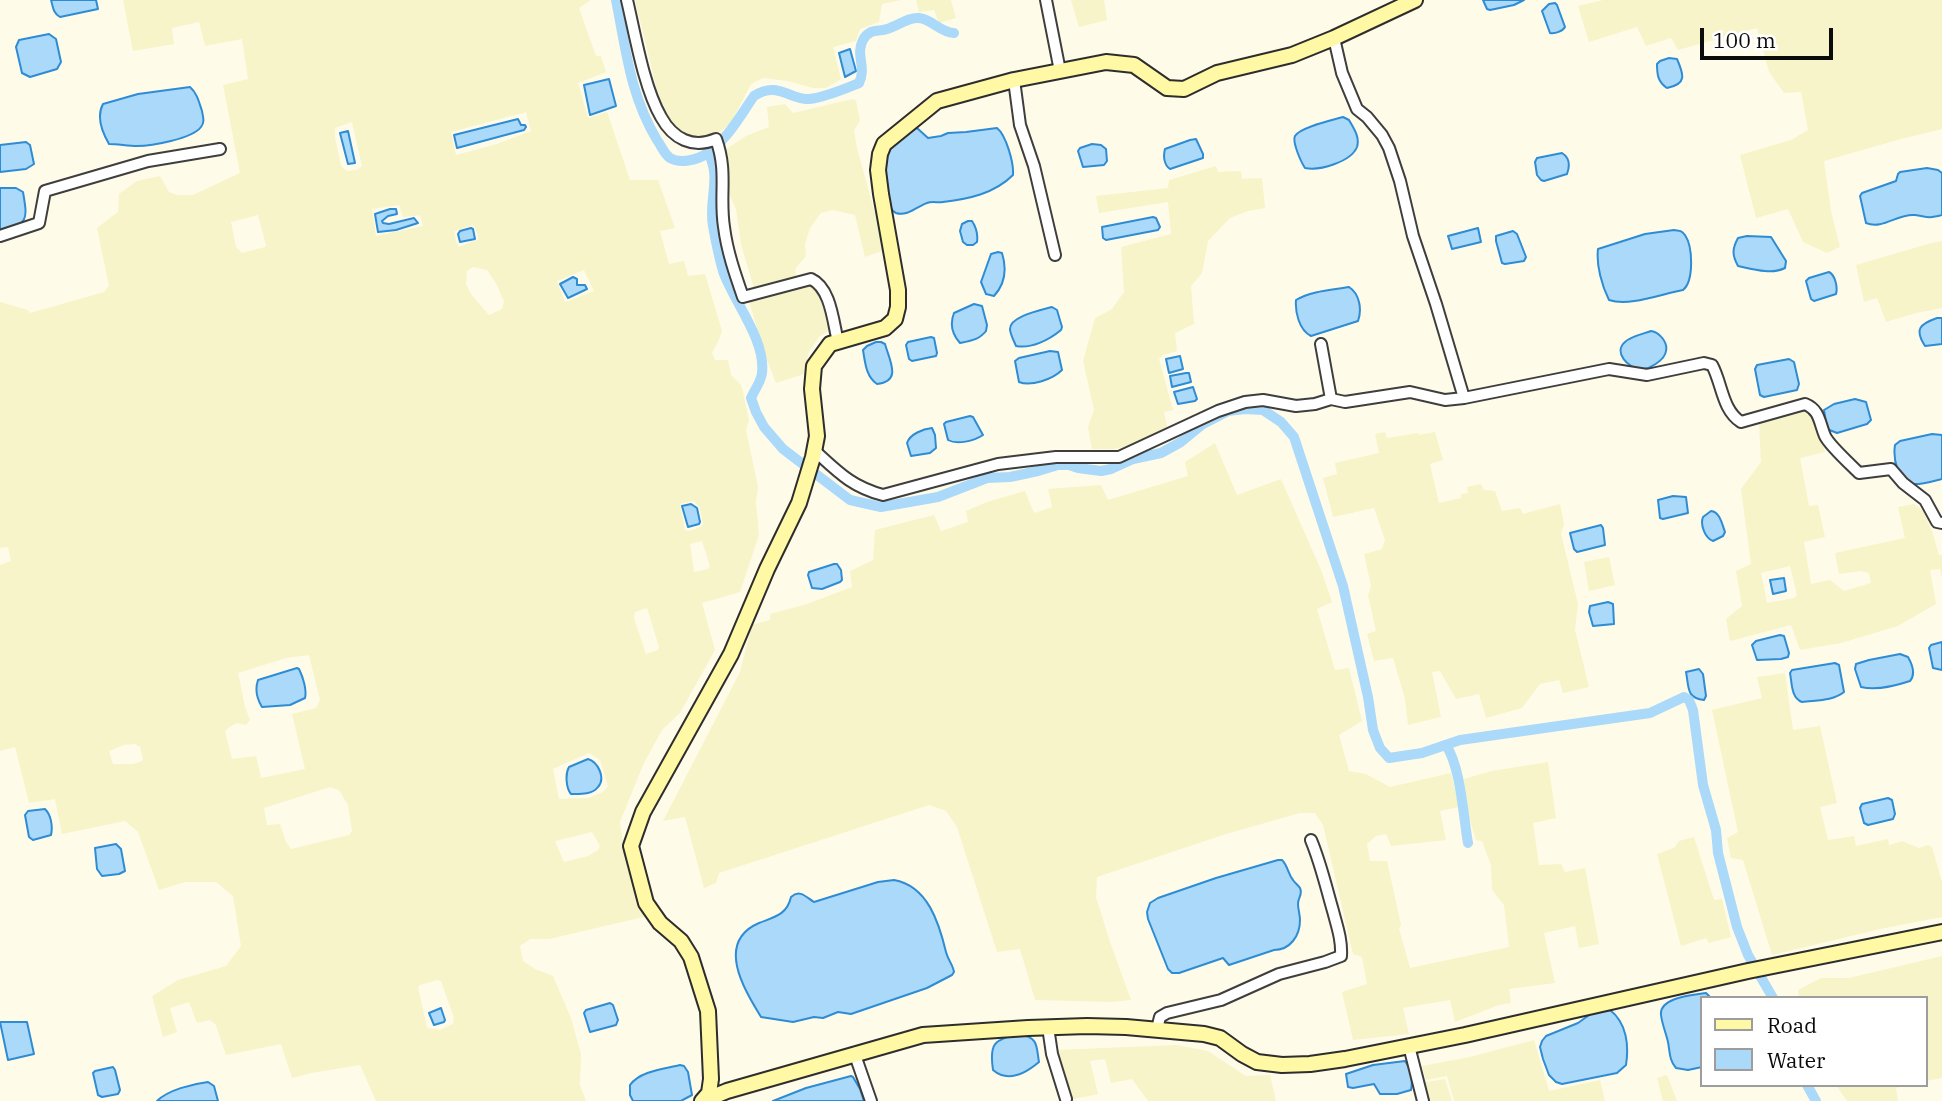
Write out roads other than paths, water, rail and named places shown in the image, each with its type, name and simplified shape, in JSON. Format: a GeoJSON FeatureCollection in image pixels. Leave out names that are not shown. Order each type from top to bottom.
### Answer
{"type":"FeatureCollection","features":[{"type":"Feature","properties":{"kind":"main road"},"geometry":{"type":"LineString","coordinates":[[702,1101],[709,1093],[712,1079],[708,1011],[691,957],[681,941],[660,923],[646,902],[631,846],[643,812],[731,654],[767,569],[796,511],[806,484],[817,436],[812,389],[814,366],[830,344],[885,328],[895,319],[898,290],[878,170],[884,144],[937,101],[1014,80],[1106,62],[1134,65],[1167,88],[1184,89],[1217,73],[1292,55],[1415,0]]}},
{"type":"Feature","properties":{"kind":"main road"},"geometry":{"type":"LineString","coordinates":[[702,1101],[727,1091],[931,1034],[1087,1026],[1157,1029],[1213,1035],[1257,1062],[1310,1064],[1409,1046],[1765,967],[1942,932]]}},
{"type":"Feature","properties":{"kind":"street"},"geometry":{"type":"LineString","coordinates":[[627,0],[648,86],[661,119],[682,140],[704,144],[716,139],[722,157],[723,226],[743,297],[811,279],[818,282],[827,298],[838,342]]}},
{"type":"Feature","properties":{"kind":"street"},"geometry":{"type":"LineString","coordinates":[[1046,0],[1060,71]]}},
{"type":"Feature","properties":{"kind":"street"},"geometry":{"type":"LineString","coordinates":[[1334,38],[1342,73],[1357,109],[1382,135],[1389,148],[1413,236],[1464,398]]}},
{"type":"Feature","properties":{"kind":"street"},"geometry":{"type":"LineString","coordinates":[[1014,80],[1020,125],[1034,166],[1055,255]]}},
{"type":"Feature","properties":{"kind":"street"},"geometry":{"type":"LineString","coordinates":[[0,236],[39,223],[45,191],[148,161],[220,149]]}},
{"type":"Feature","properties":{"kind":"street"},"geometry":{"type":"LineString","coordinates":[[1321,344],[1332,399]]}},
{"type":"Feature","properties":{"kind":"street"},"geometry":{"type":"LineString","coordinates":[[814,454],[843,478],[865,490],[883,495],[998,464],[1056,457],[1119,457],[1218,411],[1245,402],[1263,400],[1296,405],[1315,404],[1332,399],[1345,402],[1410,392],[1445,400],[1609,369],[1647,375],[1704,363],[1712,365],[1717,374],[1726,404],[1734,418],[1741,422],[1805,404],[1810,406],[1816,410],[1826,439],[1859,473],[1891,469],[1903,483],[1925,500],[1937,522],[1942,523]]}},
{"type":"Feature","properties":{"kind":"street"},"geometry":{"type":"LineString","coordinates":[[1157,1029],[1160,1017],[1167,1013],[1221,1000],[1279,974],[1340,956],[1338,925],[1311,840]]}},
{"type":"Feature","properties":{"kind":"street"},"geometry":{"type":"LineString","coordinates":[[1048,1027],[1052,1054],[1066,1099]]}},
{"type":"Feature","properties":{"kind":"street"},"geometry":{"type":"LineString","coordinates":[[1409,1046],[1423,1101]]}},
{"type":"Feature","properties":{"kind":"street"},"geometry":{"type":"LineString","coordinates":[[855,1055],[871,1101]]}},
{"type":"Feature","properties":{"kind":"water"},"geometry":{"type":"Polygon","coordinates":[[[51,0],[96,0],[98,9],[60,17],[51,0]]]}},
{"type":"Feature","properties":{"kind":"water"},"geometry":{"type":"Polygon","coordinates":[[[1483,0],[1524,0],[1490,10],[1483,0]]]}},
{"type":"Feature","properties":{"kind":"water"},"geometry":{"type":"Polygon","coordinates":[[[1555,3],[1565,27],[1559,32],[1550,33],[1542,11],[1549,4],[1555,3]]]}},
{"type":"Feature","properties":{"kind":"water"},"geometry":{"type":"Polygon","coordinates":[[[49,34],[56,39],[61,62],[57,69],[30,77],[22,73],[16,47],[19,40],[49,34]]]}},
{"type":"Feature","properties":{"kind":"water"},"geometry":{"type":"Polygon","coordinates":[[[850,49],[856,71],[845,77],[839,53],[850,49]]]}},
{"type":"Feature","properties":{"kind":"water"},"geometry":{"type":"Polygon","coordinates":[[[1669,58],[1677,59],[1682,78],[1678,84],[1667,88],[1659,78],[1657,64],[1669,58]]]}},
{"type":"Feature","properties":{"kind":"water"},"geometry":{"type":"Polygon","coordinates":[[[609,79],[616,106],[590,115],[584,85],[609,79]]]}},
{"type":"Feature","properties":{"kind":"water"},"geometry":{"type":"Polygon","coordinates":[[[190,87],[203,117],[202,125],[196,131],[152,145],[109,144],[101,124],[103,104],[138,94],[190,87]]]}},
{"type":"Feature","properties":{"kind":"water"},"geometry":{"type":"Polygon","coordinates":[[[1343,117],[1349,120],[1357,136],[1358,143],[1354,152],[1334,164],[1305,168],[1299,157],[1295,136],[1310,127],[1343,117]]]}},
{"type":"Feature","properties":{"kind":"water"},"geometry":{"type":"Polygon","coordinates":[[[518,119],[521,125],[525,125],[524,130],[457,148],[454,135],[518,119]]]}},
{"type":"Feature","properties":{"kind":"water"},"geometry":{"type":"Polygon","coordinates":[[[917,128],[928,138],[997,128],[1009,150],[1013,175],[998,187],[971,197],[929,202],[908,212],[896,213],[890,206],[885,186],[885,159],[899,140],[917,128]]]}},
{"type":"Feature","properties":{"kind":"water"},"geometry":{"type":"Polygon","coordinates":[[[348,131],[355,163],[348,164],[340,133],[348,131]]]}},
{"type":"Feature","properties":{"kind":"water"},"geometry":{"type":"Polygon","coordinates":[[[1196,139],[1203,158],[1170,169],[1164,160],[1165,149],[1196,139]]]}},
{"type":"Feature","properties":{"kind":"water"},"geometry":{"type":"Polygon","coordinates":[[[26,142],[30,145],[34,164],[26,169],[0,172],[0,145],[26,142]]]}},
{"type":"Feature","properties":{"kind":"water"},"geometry":{"type":"Polygon","coordinates":[[[1092,144],[1106,149],[1107,161],[1104,165],[1083,167],[1078,151],[1092,144]]]}},
{"type":"Feature","properties":{"kind":"water"},"geometry":{"type":"Polygon","coordinates":[[[1562,153],[1569,162],[1567,174],[1541,180],[1537,175],[1537,158],[1562,153]]]}},
{"type":"Feature","properties":{"kind":"water"},"geometry":{"type":"Polygon","coordinates":[[[1927,168],[1942,173],[1942,215],[1909,215],[1884,223],[1866,223],[1860,196],[1862,193],[1896,181],[1900,172],[1927,168]]]}},
{"type":"Feature","properties":{"kind":"water"},"geometry":{"type":"Polygon","coordinates":[[[0,188],[16,188],[23,192],[25,215],[21,223],[0,232],[0,188]]]}},
{"type":"Feature","properties":{"kind":"water"},"geometry":{"type":"Polygon","coordinates":[[[396,209],[397,214],[388,216],[383,223],[414,218],[418,223],[378,232],[375,214],[396,209]]]}},
{"type":"Feature","properties":{"kind":"water"},"geometry":{"type":"Polygon","coordinates":[[[1153,217],[1160,227],[1158,230],[1106,240],[1103,238],[1102,227],[1153,217]]]}},
{"type":"Feature","properties":{"kind":"water"},"geometry":{"type":"Polygon","coordinates":[[[972,221],[976,231],[977,242],[973,245],[963,242],[960,231],[962,224],[972,221]]]}},
{"type":"Feature","properties":{"kind":"water"},"geometry":{"type":"Polygon","coordinates":[[[471,228],[475,239],[460,242],[460,231],[471,228]]]}},
{"type":"Feature","properties":{"kind":"water"},"geometry":{"type":"Polygon","coordinates":[[[1478,228],[1481,242],[1452,249],[1448,236],[1478,228]]]}},
{"type":"Feature","properties":{"kind":"water"},"geometry":{"type":"Polygon","coordinates":[[[1674,230],[1684,233],[1690,247],[1691,272],[1687,286],[1683,290],[1635,301],[1609,300],[1600,275],[1598,249],[1645,234],[1674,230]]]}},
{"type":"Feature","properties":{"kind":"water"},"geometry":{"type":"Polygon","coordinates":[[[1513,231],[1517,234],[1526,257],[1524,261],[1505,264],[1502,263],[1496,236],[1513,231]]]}},
{"type":"Feature","properties":{"kind":"water"},"geometry":{"type":"Polygon","coordinates":[[[1771,237],[1786,261],[1785,268],[1768,271],[1738,266],[1733,252],[1735,245],[1738,238],[1771,237]]]}},
{"type":"Feature","properties":{"kind":"water"},"geometry":{"type":"Polygon","coordinates":[[[1002,253],[1005,270],[1001,286],[994,296],[986,294],[981,282],[991,254],[1002,253]]]}},
{"type":"Feature","properties":{"kind":"water"},"geometry":{"type":"Polygon","coordinates":[[[1829,272],[1836,282],[1836,294],[1814,301],[1806,281],[1829,272]]]}},
{"type":"Feature","properties":{"kind":"water"},"geometry":{"type":"Polygon","coordinates":[[[573,277],[577,279],[577,285],[585,285],[587,289],[568,298],[560,284],[573,277]]]}},
{"type":"Feature","properties":{"kind":"water"},"geometry":{"type":"Polygon","coordinates":[[[1349,287],[1359,302],[1358,321],[1311,336],[1303,330],[1296,310],[1296,300],[1315,293],[1349,287]]]}},
{"type":"Feature","properties":{"kind":"water"},"geometry":{"type":"Polygon","coordinates":[[[974,304],[982,306],[986,331],[971,341],[960,343],[952,328],[954,313],[974,304]]]}},
{"type":"Feature","properties":{"kind":"water"},"geometry":{"type":"Polygon","coordinates":[[[1052,307],[1057,310],[1061,330],[1040,343],[1016,346],[1010,331],[1011,324],[1027,314],[1052,307]]]}},
{"type":"Feature","properties":{"kind":"water"},"geometry":{"type":"Polygon","coordinates":[[[1942,318],[1942,344],[1925,346],[1920,328],[1942,318]]]}},
{"type":"Feature","properties":{"kind":"water"},"geometry":{"type":"Polygon","coordinates":[[[1651,331],[1664,341],[1665,354],[1660,361],[1648,368],[1631,366],[1621,355],[1622,346],[1630,338],[1651,331]]]}},
{"type":"Feature","properties":{"kind":"water"},"geometry":{"type":"Polygon","coordinates":[[[934,338],[936,356],[912,361],[909,359],[906,345],[908,342],[934,338]]]}},
{"type":"Feature","properties":{"kind":"water"},"geometry":{"type":"Polygon","coordinates":[[[876,342],[885,344],[892,370],[890,379],[877,384],[868,373],[863,350],[876,342]]]}},
{"type":"Feature","properties":{"kind":"water"},"geometry":{"type":"Polygon","coordinates":[[[1050,351],[1058,352],[1062,370],[1042,381],[1030,384],[1019,382],[1015,361],[1050,351]]]}},
{"type":"Feature","properties":{"kind":"water"},"geometry":{"type":"Polygon","coordinates":[[[1180,356],[1183,369],[1169,373],[1166,359],[1180,356]]]}},
{"type":"Feature","properties":{"kind":"water"},"geometry":{"type":"Polygon","coordinates":[[[1789,359],[1794,362],[1799,384],[1797,390],[1764,397],[1760,395],[1755,369],[1757,365],[1789,359]]]}},
{"type":"Feature","properties":{"kind":"water"},"geometry":{"type":"Polygon","coordinates":[[[1189,373],[1191,382],[1172,387],[1170,376],[1189,373]]]}},
{"type":"Feature","properties":{"kind":"water"},"geometry":{"type":"Polygon","coordinates":[[[1193,387],[1197,399],[1178,404],[1174,392],[1193,387]]]}},
{"type":"Feature","properties":{"kind":"water"},"geometry":{"type":"Polygon","coordinates":[[[1855,399],[1866,402],[1871,420],[1867,424],[1837,433],[1827,429],[1824,410],[1834,404],[1855,399]]]}},
{"type":"Feature","properties":{"kind":"water"},"geometry":{"type":"Polygon","coordinates":[[[970,416],[983,435],[965,442],[948,440],[944,424],[970,416]]]}},
{"type":"Feature","properties":{"kind":"water"},"geometry":{"type":"Polygon","coordinates":[[[932,428],[936,448],[930,453],[911,456],[907,443],[911,437],[917,432],[932,428]]]}},
{"type":"Feature","properties":{"kind":"water"},"geometry":{"type":"Polygon","coordinates":[[[1932,434],[1942,435],[1942,479],[1920,484],[1908,482],[1897,469],[1895,445],[1900,441],[1932,434]]]}},
{"type":"Feature","properties":{"kind":"water"},"geometry":{"type":"Polygon","coordinates":[[[1673,496],[1686,497],[1688,513],[1660,518],[1658,500],[1673,496]]]}},
{"type":"Feature","properties":{"kind":"water"},"geometry":{"type":"Polygon","coordinates":[[[691,504],[697,508],[700,522],[688,527],[682,506],[691,504]]]}},
{"type":"Feature","properties":{"kind":"water"},"geometry":{"type":"Polygon","coordinates":[[[1711,511],[1719,516],[1725,532],[1713,541],[1702,524],[1703,517],[1711,511]]]}},
{"type":"Feature","properties":{"kind":"water"},"geometry":{"type":"Polygon","coordinates":[[[1601,525],[1605,545],[1577,552],[1574,549],[1570,533],[1601,525]]]}},
{"type":"Feature","properties":{"kind":"water"},"geometry":{"type":"Polygon","coordinates":[[[834,564],[841,570],[842,580],[822,589],[812,588],[809,572],[834,564]]]}},
{"type":"Feature","properties":{"kind":"water"},"geometry":{"type":"Polygon","coordinates":[[[1784,578],[1786,591],[1773,594],[1770,580],[1784,578]]]}},
{"type":"Feature","properties":{"kind":"water"},"geometry":{"type":"Polygon","coordinates":[[[1608,602],[1613,604],[1614,624],[1593,626],[1590,606],[1608,602]]]}},
{"type":"Feature","properties":{"kind":"water"},"geometry":{"type":"Polygon","coordinates":[[[1784,636],[1788,657],[1757,660],[1752,645],[1756,641],[1784,636]]]}},
{"type":"Feature","properties":{"kind":"water"},"geometry":{"type":"Polygon","coordinates":[[[1942,642],[1942,670],[1933,668],[1929,648],[1942,642]]]}},
{"type":"Feature","properties":{"kind":"water"},"geometry":{"type":"Polygon","coordinates":[[[1900,654],[1908,657],[1911,663],[1913,672],[1910,681],[1880,688],[1861,687],[1856,664],[1900,654]]]}},
{"type":"Feature","properties":{"kind":"water"},"geometry":{"type":"Polygon","coordinates":[[[1835,663],[1839,665],[1844,692],[1824,700],[1798,700],[1793,690],[1790,673],[1792,670],[1835,663]]]}},
{"type":"Feature","properties":{"kind":"water"},"geometry":{"type":"Polygon","coordinates":[[[297,668],[304,683],[305,698],[290,705],[262,707],[257,694],[258,680],[297,668]]]}},
{"type":"Feature","properties":{"kind":"water"},"geometry":{"type":"Polygon","coordinates":[[[1699,669],[1703,674],[1706,696],[1704,700],[1694,697],[1688,687],[1686,672],[1699,669]]]}},
{"type":"Feature","properties":{"kind":"water"},"geometry":{"type":"Polygon","coordinates":[[[588,759],[595,763],[600,771],[600,783],[589,793],[571,794],[567,781],[569,767],[588,759]]]}},
{"type":"Feature","properties":{"kind":"water"},"geometry":{"type":"Polygon","coordinates":[[[1888,798],[1892,800],[1895,814],[1893,819],[1868,825],[1864,823],[1860,808],[1862,804],[1888,798]]]}},
{"type":"Feature","properties":{"kind":"water"},"geometry":{"type":"Polygon","coordinates":[[[45,809],[51,821],[51,835],[33,840],[29,837],[25,815],[28,811],[45,809]]]}},
{"type":"Feature","properties":{"kind":"water"},"geometry":{"type":"Polygon","coordinates":[[[116,844],[121,849],[125,871],[102,876],[97,869],[95,848],[116,844]]]}},
{"type":"Feature","properties":{"kind":"water"},"geometry":{"type":"Polygon","coordinates":[[[1278,860],[1284,862],[1291,878],[1301,890],[1298,904],[1300,926],[1293,941],[1285,948],[1229,965],[1223,958],[1172,973],[1148,919],[1150,903],[1216,878],[1278,860]]]}},
{"type":"Feature","properties":{"kind":"water"},"geometry":{"type":"Polygon","coordinates":[[[894,880],[915,890],[930,907],[954,972],[952,975],[927,988],[851,1014],[838,1012],[823,1018],[814,1017],[793,1022],[761,1017],[747,993],[737,967],[738,942],[746,931],[783,912],[794,895],[803,895],[814,902],[878,882],[894,880]]]}},
{"type":"Feature","properties":{"kind":"water"},"geometry":{"type":"Polygon","coordinates":[[[1706,993],[1709,996],[1700,996],[1700,1067],[1688,1070],[1676,1068],[1670,1056],[1661,1015],[1666,1004],[1678,998],[1706,993]]]}},
{"type":"Feature","properties":{"kind":"water"},"geometry":{"type":"Polygon","coordinates":[[[610,1003],[618,1020],[616,1025],[590,1032],[584,1013],[586,1010],[610,1003]]]}},
{"type":"Feature","properties":{"kind":"water"},"geometry":{"type":"Polygon","coordinates":[[[441,1008],[445,1020],[434,1025],[429,1013],[441,1008]]]}},
{"type":"Feature","properties":{"kind":"water"},"geometry":{"type":"Polygon","coordinates":[[[1610,1010],[1623,1028],[1627,1050],[1626,1065],[1617,1073],[1562,1084],[1556,1082],[1549,1075],[1543,1059],[1540,1047],[1542,1041],[1546,1036],[1578,1023],[1592,1013],[1610,1010]]]}},
{"type":"Feature","properties":{"kind":"water"},"geometry":{"type":"Polygon","coordinates":[[[0,1022],[27,1022],[34,1054],[8,1060],[0,1022]]]}},
{"type":"Feature","properties":{"kind":"water"},"geometry":{"type":"Polygon","coordinates":[[[1019,1034],[1033,1040],[1039,1062],[1017,1075],[999,1074],[993,1070],[992,1054],[995,1044],[1019,1034]]]}},
{"type":"Feature","properties":{"kind":"water"},"geometry":{"type":"Polygon","coordinates":[[[1405,1061],[1411,1075],[1411,1090],[1397,1094],[1380,1094],[1374,1084],[1348,1087],[1346,1074],[1373,1065],[1405,1061]]]}},
{"type":"Feature","properties":{"kind":"water"},"geometry":{"type":"Polygon","coordinates":[[[680,1065],[688,1072],[692,1095],[681,1101],[633,1101],[630,1085],[634,1080],[653,1071],[680,1065]]]}},
{"type":"Feature","properties":{"kind":"water"},"geometry":{"type":"Polygon","coordinates":[[[113,1067],[120,1090],[118,1094],[102,1097],[98,1095],[93,1073],[113,1067]]]}},
{"type":"Feature","properties":{"kind":"water"},"geometry":{"type":"Polygon","coordinates":[[[851,1076],[864,1101],[773,1101],[806,1088],[851,1076]]]}},
{"type":"Feature","properties":{"kind":"water"},"geometry":{"type":"Polygon","coordinates":[[[208,1082],[214,1086],[218,1101],[157,1101],[174,1091],[208,1082]]]}},
{"type":"Feature","properties":{"kind":"waterway"},"geometry":{"type":"LineString","coordinates":[[616,0],[630,72],[641,106],[664,152],[679,161],[698,158],[714,148],[733,127],[754,96],[763,92],[777,90],[809,99],[859,83],[862,72],[861,45],[865,36],[871,32],[919,18],[954,33]]}},
{"type":"Feature","properties":{"kind":"waterway"},"geometry":{"type":"LineString","coordinates":[[708,153],[714,171],[714,232],[724,274],[755,335],[762,361],[761,376],[751,398],[764,427],[783,449],[850,500],[881,507],[938,497],[987,478],[1010,477],[1058,465],[1101,471],[1111,469],[1133,459],[1161,453],[1181,442],[1203,424],[1228,411],[1263,410],[1281,422],[1294,437],[1343,586],[1373,730],[1380,748],[1389,758],[1422,753],[1460,740],[1650,713],[1684,697],[1689,700],[1693,710],[1703,785],[1716,830],[1718,853],[1737,927],[1748,955],[1772,996]]}},
{"type":"Feature","properties":{"kind":"waterway"},"geometry":{"type":"LineString","coordinates":[[1446,745],[1458,779],[1468,843]]}},
{"type":"Feature","properties":{"kind":"waterway"},"geometry":{"type":"LineString","coordinates":[[1808,1087],[1816,1101]]}}]}
